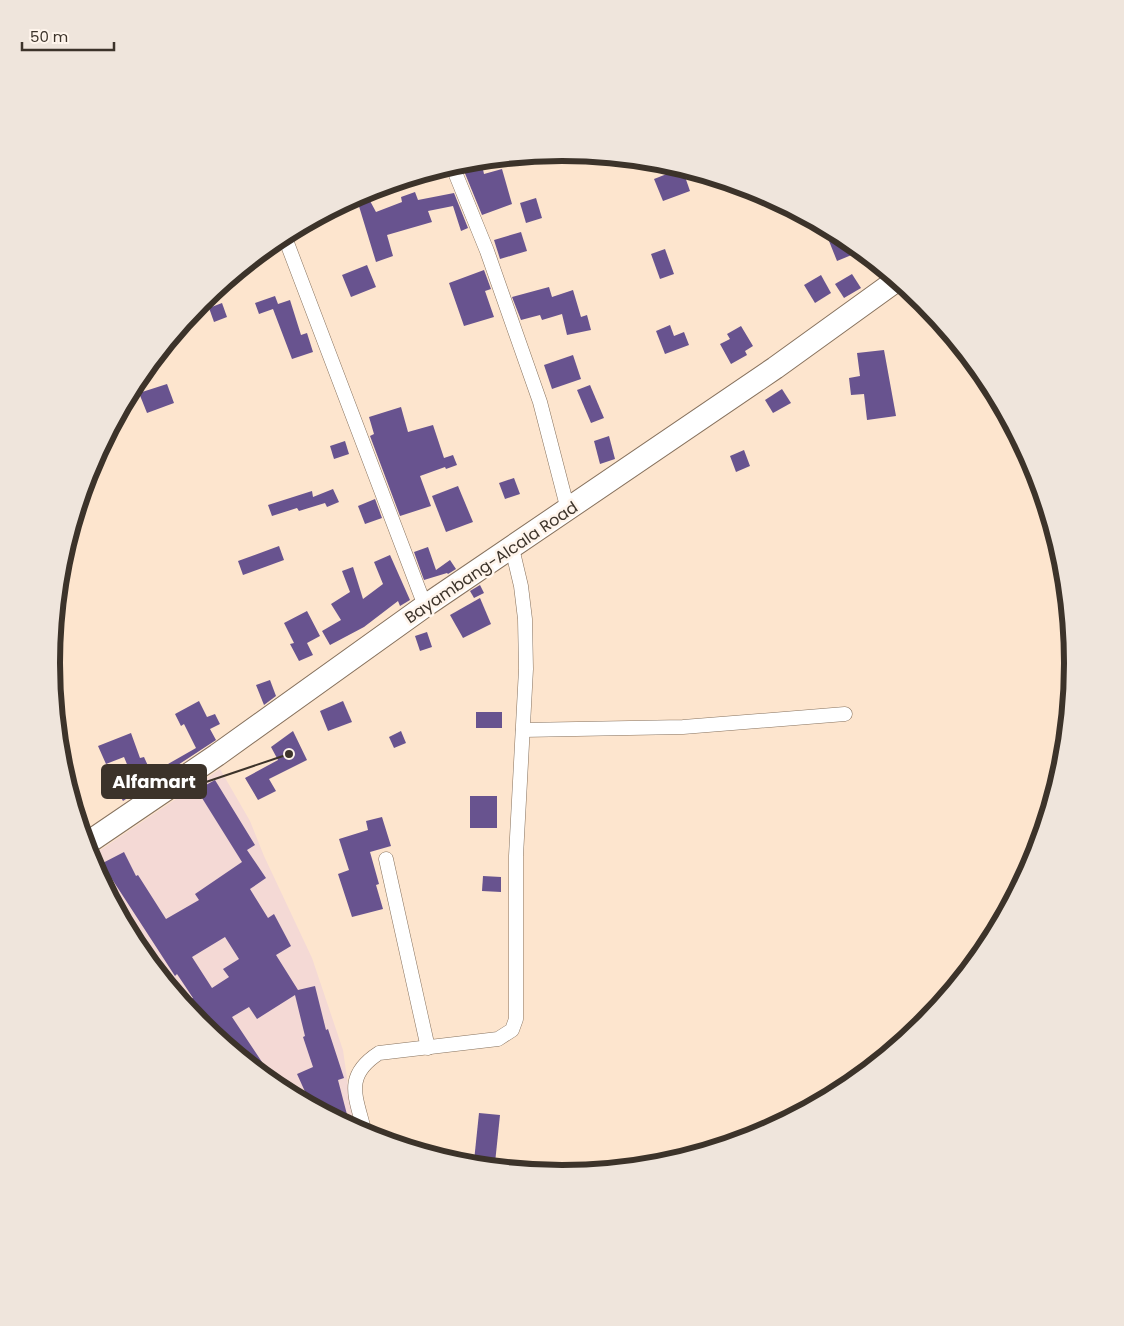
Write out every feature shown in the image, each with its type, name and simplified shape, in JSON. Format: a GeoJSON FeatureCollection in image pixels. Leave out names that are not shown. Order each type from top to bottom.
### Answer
{"type":"FeatureCollection","features":[{"type":"Feature","properties":{"kind":"main road","name":"Bayambang-Alcala Road"},"geometry":{"type":"LineString","coordinates":[[93,840],[217,755],[425,606],[775,368],[891,284]]}},
{"type":"Feature","properties":{"kind":"street"},"geometry":{"type":"LineString","coordinates":[[455,173],[487,251],[537,394],[568,510]]}},
{"type":"Feature","properties":{"kind":"street"},"geometry":{"type":"LineString","coordinates":[[287,243],[425,606]]}},
{"type":"Feature","properties":{"kind":"street"},"geometry":{"type":"LineString","coordinates":[[363,1124],[354,1082],[364,1063],[379,1054],[498,1039],[512,1030],[516,1018],[516,856],[526,669],[525,619],[521,586],[512,548]]}},
{"type":"Feature","properties":{"kind":"street"},"geometry":{"type":"LineString","coordinates":[[523,730],[683,727],[845,714]]}},
{"type":"Feature","properties":{"kind":"street"},"geometry":{"type":"LineString","coordinates":[[386,859],[428,1048]]}},
{"type":"Feature","properties":{"kind":"shaded area"},"geometry":{"type":"Polygon","coordinates":[[[220,769],[250,821],[264,856],[312,958],[343,1050],[353,1119],[311,1098],[283,1080],[256,1061],[207,1018],[164,969],[145,942],[133,923],[99,851],[220,769]]]}},
{"type":"Feature","properties":{"kind":"building"},"geometry":{"type":"Polygon","coordinates":[[[483,168],[484,174],[502,169],[512,204],[482,215],[464,171],[483,168]]]}},
{"type":"Feature","properties":{"kind":"building"},"geometry":{"type":"Polygon","coordinates":[[[669,173],[685,176],[690,191],[663,201],[654,179],[669,173]]]}},
{"type":"Feature","properties":{"kind":"building"},"geometry":{"type":"Polygon","coordinates":[[[415,192],[418,200],[454,193],[468,228],[461,231],[453,206],[428,211],[432,222],[387,235],[393,256],[376,262],[358,204],[369,199],[376,212],[402,202],[401,197],[415,192]]]}},
{"type":"Feature","properties":{"kind":"building"},"geometry":{"type":"Polygon","coordinates":[[[536,198],[542,218],[526,223],[520,203],[536,198]]]}},
{"type":"Feature","properties":{"kind":"building"},"geometry":{"type":"Polygon","coordinates":[[[521,232],[527,251],[500,259],[494,240],[521,232]]]}},
{"type":"Feature","properties":{"kind":"building"},"geometry":{"type":"Polygon","coordinates":[[[828,237],[853,254],[837,261],[828,237]]]}},
{"type":"Feature","properties":{"kind":"building"},"geometry":{"type":"Polygon","coordinates":[[[665,249],[674,274],[660,279],[651,254],[665,249]]]}},
{"type":"Feature","properties":{"kind":"building"},"geometry":{"type":"Polygon","coordinates":[[[367,265],[376,287],[351,297],[342,275],[367,265]]]}},
{"type":"Feature","properties":{"kind":"building"},"geometry":{"type":"Polygon","coordinates":[[[484,270],[491,289],[485,291],[494,317],[464,326],[449,283],[484,270]]]}},
{"type":"Feature","properties":{"kind":"building"},"geometry":{"type":"Polygon","coordinates":[[[852,274],[861,288],[844,298],[835,284],[852,274]]]}},
{"type":"Feature","properties":{"kind":"building"},"geometry":{"type":"Polygon","coordinates":[[[821,275],[831,293],[815,303],[804,285],[821,275]]]}},
{"type":"Feature","properties":{"kind":"building"},"geometry":{"type":"Polygon","coordinates":[[[549,287],[552,297],[573,290],[581,317],[587,315],[591,330],[567,335],[562,314],[542,320],[540,315],[521,320],[512,297],[549,287]]]}},
{"type":"Feature","properties":{"kind":"building"},"geometry":{"type":"Polygon","coordinates":[[[275,296],[278,304],[290,300],[301,335],[307,333],[313,352],[292,359],[273,309],[259,314],[255,303],[275,296]]]}},
{"type":"Feature","properties":{"kind":"building"},"geometry":{"type":"Polygon","coordinates":[[[222,303],[227,317],[214,322],[209,308],[222,303]]]}},
{"type":"Feature","properties":{"kind":"building"},"geometry":{"type":"Polygon","coordinates":[[[670,325],[674,336],[684,332],[689,345],[665,354],[656,331],[670,325]]]}},
{"type":"Feature","properties":{"kind":"building"},"geometry":{"type":"Polygon","coordinates":[[[741,326],[753,346],[745,351],[747,355],[731,364],[720,344],[730,339],[727,334],[741,326]]]}},
{"type":"Feature","properties":{"kind":"building"},"geometry":{"type":"Polygon","coordinates":[[[884,350],[896,416],[867,420],[864,394],[851,395],[849,378],[860,376],[857,353],[884,350]]]}},
{"type":"Feature","properties":{"kind":"building"},"geometry":{"type":"Polygon","coordinates":[[[573,355],[581,379],[552,389],[544,365],[573,355]]]}},
{"type":"Feature","properties":{"kind":"building"},"geometry":{"type":"Polygon","coordinates":[[[167,384],[174,403],[147,413],[139,393],[167,384]]]}},
{"type":"Feature","properties":{"kind":"building"},"geometry":{"type":"Polygon","coordinates":[[[590,385],[604,418],[591,423],[577,390],[590,385]]]}},
{"type":"Feature","properties":{"kind":"building"},"geometry":{"type":"Polygon","coordinates":[[[782,389],[791,403],[773,413],[765,400],[782,389]]]}},
{"type":"Feature","properties":{"kind":"building"},"geometry":{"type":"Polygon","coordinates":[[[401,407],[408,432],[433,425],[444,458],[453,455],[457,465],[446,469],[445,467],[420,476],[431,506],[400,516],[370,436],[374,434],[369,417],[401,407]]]}},
{"type":"Feature","properties":{"kind":"building"},"geometry":{"type":"Polygon","coordinates":[[[609,436],[615,459],[600,464],[594,441],[609,436]]]}},
{"type":"Feature","properties":{"kind":"building"},"geometry":{"type":"Polygon","coordinates":[[[345,441],[349,454],[334,459],[330,446],[345,441]]]}},
{"type":"Feature","properties":{"kind":"building"},"geometry":{"type":"Polygon","coordinates":[[[744,450],[750,466],[736,472],[730,456],[744,450]]]}},
{"type":"Feature","properties":{"kind":"building"},"geometry":{"type":"Polygon","coordinates":[[[514,478],[520,494],[505,499],[499,483],[514,478]]]}},
{"type":"Feature","properties":{"kind":"building"},"geometry":{"type":"Polygon","coordinates":[[[458,486],[473,522],[446,532],[432,496],[458,486]]]}},
{"type":"Feature","properties":{"kind":"building"},"geometry":{"type":"Polygon","coordinates":[[[333,489],[339,502],[327,507],[325,503],[299,511],[297,508],[272,516],[268,505],[312,491],[313,497],[333,489]]]}},
{"type":"Feature","properties":{"kind":"building"},"geometry":{"type":"Polygon","coordinates":[[[375,499],[382,518],[365,524],[358,506],[375,499]]]}},
{"type":"Feature","properties":{"kind":"building"},"geometry":{"type":"Polygon","coordinates":[[[279,546],[284,560],[243,575],[238,561],[279,546]]]}},
{"type":"Feature","properties":{"kind":"building"},"geometry":{"type":"Polygon","coordinates":[[[428,547],[436,570],[450,560],[456,569],[448,574],[424,580],[414,552],[428,547]]]}},
{"type":"Feature","properties":{"kind":"building"},"geometry":{"type":"Polygon","coordinates":[[[390,555],[410,600],[400,606],[398,601],[364,627],[330,645],[322,631],[341,620],[331,604],[350,592],[342,571],[353,567],[363,599],[383,584],[374,562],[390,555]]]}},
{"type":"Feature","properties":{"kind":"building"},"geometry":{"type":"Polygon","coordinates":[[[480,585],[484,593],[474,598],[470,591],[480,585]]]}},
{"type":"Feature","properties":{"kind":"building"},"geometry":{"type":"Polygon","coordinates":[[[480,598],[491,624],[463,638],[450,615],[480,598]]]}},
{"type":"Feature","properties":{"kind":"building"},"geometry":{"type":"Polygon","coordinates":[[[307,611],[320,636],[307,643],[313,655],[299,661],[290,644],[294,643],[284,623],[307,611]]]}},
{"type":"Feature","properties":{"kind":"building"},"geometry":{"type":"Polygon","coordinates":[[[427,632],[432,647],[420,651],[415,636],[427,632]]]}},
{"type":"Feature","properties":{"kind":"building"},"geometry":{"type":"Polygon","coordinates":[[[270,680],[276,696],[264,705],[256,685],[270,680]]]}},
{"type":"Feature","properties":{"kind":"building"},"geometry":{"type":"Polygon","coordinates":[[[199,701],[207,717],[215,714],[220,724],[210,729],[216,740],[123,801],[113,784],[131,774],[124,757],[106,764],[98,746],[131,733],[140,758],[144,757],[149,768],[152,767],[154,772],[196,748],[184,724],[181,726],[175,714],[199,701]]]}},
{"type":"Feature","properties":{"kind":"building"},"geometry":{"type":"Polygon","coordinates":[[[343,701],[352,722],[328,731],[320,711],[343,701]]]}},
{"type":"Feature","properties":{"kind":"building"},"geometry":{"type":"Polygon","coordinates":[[[476,712],[502,712],[502,728],[476,728],[476,712]]]}},
{"type":"Feature","properties":{"kind":"building"},"geometry":{"type":"Polygon","coordinates":[[[293,731],[307,760],[269,779],[276,791],[258,800],[245,778],[278,760],[271,747],[293,731]]]}},
{"type":"Feature","properties":{"kind":"building"},"geometry":{"type":"Polygon","coordinates":[[[401,731],[406,743],[394,748],[389,737],[401,731]]]}},
{"type":"Feature","properties":{"kind":"building"},"geometry":{"type":"Polygon","coordinates":[[[215,780],[255,845],[247,850],[266,878],[250,889],[268,918],[274,914],[291,946],[276,955],[298,990],[315,986],[326,1030],[328,1029],[344,1078],[338,1080],[348,1117],[307,1095],[297,1074],[313,1067],[303,1037],[305,1036],[295,995],[257,1019],[249,1007],[232,1017],[262,1062],[260,1064],[207,1018],[190,999],[193,998],[177,974],[175,976],[110,876],[108,877],[102,863],[124,852],[136,876],[138,875],[166,919],[199,900],[195,894],[242,862],[197,790],[215,780]],[[225,937],[192,957],[212,988],[229,977],[223,969],[239,959],[225,937]]]}},
{"type":"Feature","properties":{"kind":"building"},"geometry":{"type":"Polygon","coordinates":[[[470,796],[497,796],[497,828],[470,828],[470,796]]]}},
{"type":"Feature","properties":{"kind":"building"},"geometry":{"type":"Polygon","coordinates":[[[382,817],[391,846],[370,852],[379,884],[376,885],[383,909],[352,917],[338,874],[349,870],[339,839],[368,830],[366,821],[382,817]]]}},
{"type":"Feature","properties":{"kind":"building"},"geometry":{"type":"Polygon","coordinates":[[[483,876],[501,877],[501,892],[482,891],[483,876]]]}},
{"type":"Feature","properties":{"kind":"building"},"geometry":{"type":"Polygon","coordinates":[[[479,1113],[500,1115],[495,1161],[474,1157],[479,1113]]]}},
{"type":"Feature","properties":{"kind":"place","name":"Alfamart"},"geometry":{"type":"Point","coordinates":[289,754]}}]}
